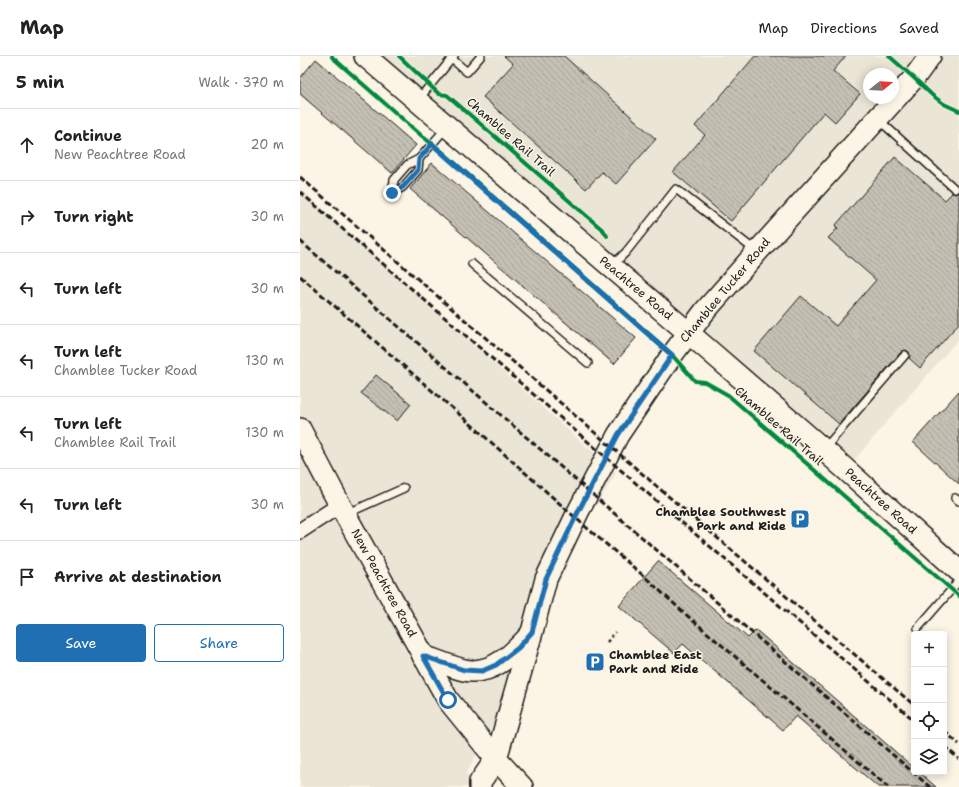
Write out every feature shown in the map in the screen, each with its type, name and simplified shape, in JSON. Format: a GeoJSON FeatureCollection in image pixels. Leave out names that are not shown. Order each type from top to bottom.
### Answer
{"type":"FeatureCollection","features":[{"type":"Feature","properties":{"kind":"street","name":"Peachtree Road"},"geometry":{"type":"LineString","coordinates":[[365,56],[688,332],[824,450],[959,571]]}},
{"type":"Feature","properties":{"kind":"street","name":"Chamblee Tucker Road"},"geometry":{"type":"LineString","coordinates":[[480,787],[480,782],[496,759],[546,579],[578,512],[618,435],[688,332],[705,311],[914,78],[930,56]]}},
{"type":"Feature","properties":{"kind":"street","name":"New Peachtree Road"},"geometry":{"type":"LineString","coordinates":[[300,429],[448,700],[496,759],[522,787]]}},
{"type":"Feature","properties":{"kind":"street"},"geometry":{"type":"LineString","coordinates":[[300,531],[343,510]]}},
{"type":"Feature","properties":{"kind":"street"},"geometry":{"type":"LineString","coordinates":[[423,656],[464,670],[482,671],[496,665],[518,648],[532,632]]}},
{"type":"Feature","properties":{"kind":"street","name":"Chamblee Tucker Road"},"geometry":{"type":"LineString","coordinates":[[496,759],[503,787]]}},
{"type":"Feature","properties":{"kind":"lane"},"geometry":{"type":"LineString","coordinates":[[418,100],[453,57],[467,72],[481,56]]}},
{"type":"Feature","properties":{"kind":"lane"},"geometry":{"type":"LineString","coordinates":[[877,118],[955,188]]}},
{"type":"Feature","properties":{"kind":"lane"},"geometry":{"type":"LineString","coordinates":[[419,159],[418,170],[403,187],[392,193],[394,180],[407,165],[419,159],[447,126]]}},
{"type":"Feature","properties":{"kind":"lane"},"geometry":{"type":"LineString","coordinates":[[612,267],[626,252],[676,189],[757,252]]}},
{"type":"Feature","properties":{"kind":"lane"},"geometry":{"type":"LineString","coordinates":[[472,264],[588,363]]}},
{"type":"Feature","properties":{"kind":"lane"},"geometry":{"type":"LineString","coordinates":[[824,450],[905,355]]}},
{"type":"Feature","properties":{"kind":"lane"},"geometry":{"type":"LineString","coordinates":[[343,510],[404,488]]}},
{"type":"Feature","properties":{"kind":"lane"},"geometry":{"type":"LineString","coordinates":[[918,628],[959,581]]}},
{"type":"Feature","properties":{"kind":"path"},"geometry":{"type":"LineString","coordinates":[[607,642],[615,632]]}},
{"type":"Feature","properties":{"kind":"shaded area"},"geometry":{"type":"Polygon","coordinates":[[[351,56],[959,56],[959,338],[843,473],[693,350],[351,56]]]}},
{"type":"Feature","properties":{"kind":"shaded area"},"geometry":{"type":"Polygon","coordinates":[[[300,189],[616,473],[545,588],[515,685],[466,774],[482,787],[300,787],[300,189]]]}},
{"type":"Feature","properties":{"kind":"building"},"geometry":{"type":"Polygon","coordinates":[[[504,56],[564,56],[656,139],[616,184],[602,172],[586,189],[483,97],[513,64],[504,56]]]}},
{"type":"Feature","properties":{"kind":"building"},"geometry":{"type":"Polygon","coordinates":[[[755,56],[846,56],[833,71],[860,94],[835,122],[824,112],[731,221],[673,172],[705,135],[695,126],[755,56]]]}},
{"type":"Feature","properties":{"kind":"building"},"geometry":{"type":"Polygon","coordinates":[[[316,59],[416,145],[392,173],[300,94],[300,78],[316,59]]]}},
{"type":"Feature","properties":{"kind":"building"},"geometry":{"type":"Polygon","coordinates":[[[895,157],[945,200],[952,193],[956,194],[959,192],[959,323],[920,368],[909,358],[909,352],[906,350],[902,351],[839,424],[754,351],[801,296],[836,326],[876,280],[828,238],[838,228],[835,226],[895,157]]]}},
{"type":"Feature","properties":{"kind":"building"},"geometry":{"type":"Polygon","coordinates":[[[432,163],[636,338],[614,364],[410,189],[432,163]]]}},
{"type":"Feature","properties":{"kind":"building"},"geometry":{"type":"Polygon","coordinates":[[[376,375],[411,404],[397,421],[361,393],[376,375]]]}},
{"type":"Feature","properties":{"kind":"building"},"geometry":{"type":"Polygon","coordinates":[[[959,391],[959,484],[913,442],[959,391]]]}},
{"type":"Feature","properties":{"kind":"building"},"geometry":{"type":"Polygon","coordinates":[[[658,561],[748,638],[756,630],[911,765],[911,775],[922,775],[936,787],[878,787],[796,716],[783,730],[683,644],[674,653],[619,606],[658,561]]]}},
{"type":"Feature","properties":{"kind":"railway"},"geometry":{"type":"LineString","coordinates":[[300,177],[661,490],[912,703]]}},
{"type":"Feature","properties":{"kind":"railway"},"geometry":{"type":"LineString","coordinates":[[300,192],[653,498],[911,717]]}},
{"type":"Feature","properties":{"kind":"railway"},"geometry":{"type":"LineString","coordinates":[[300,241],[930,787]]}},
{"type":"Feature","properties":{"kind":"railway"},"geometry":{"type":"LineString","coordinates":[[300,276],[474,427],[587,528],[645,577],[683,612],[888,787]]}},
{"type":"Feature","properties":{"kind":"railway"},"geometry":{"type":"LineString","coordinates":[[947,734],[959,744]]}},
{"type":"Feature","properties":{"kind":"railway"},"geometry":{"type":"LineString","coordinates":[[947,749],[959,759]]}},
{"type":"Feature","properties":{"kind":"cycle path","name":"Chamblee Rail Trail"},"geometry":{"type":"LineString","coordinates":[[332,56],[672,355],[695,381],[705,382],[728,395],[959,596]]}},
{"type":"Feature","properties":{"kind":"cycle path","name":"Chamblee Rail Trail"},"geometry":{"type":"LineString","coordinates":[[399,56],[439,94],[447,95],[604,231],[607,236]]}},
{"type":"Feature","properties":{"kind":"cycle path"},"geometry":{"type":"LineString","coordinates":[[889,56],[932,95],[944,104],[959,111]]}},
{"type":"Feature","properties":{"kind":"place","name":"Chamblee Southwest Park and Ride"},"geometry":{"type":"Point","coordinates":[800,519]}},
{"type":"Feature","properties":{"kind":"place","name":"Chamblee East Park and Ride"},"geometry":{"type":"Point","coordinates":[595,662]}},
{"type":"Feature","properties":{"kind":"route"},"geometry":{"type":"LineString","coordinates":[[392,193],[403,187],[418,170],[419,159],[432,144],[672,355],[618,435],[578,512],[546,579],[532,632],[518,648],[496,665],[482,671],[464,670],[423,656],[448,700]]}}]}
